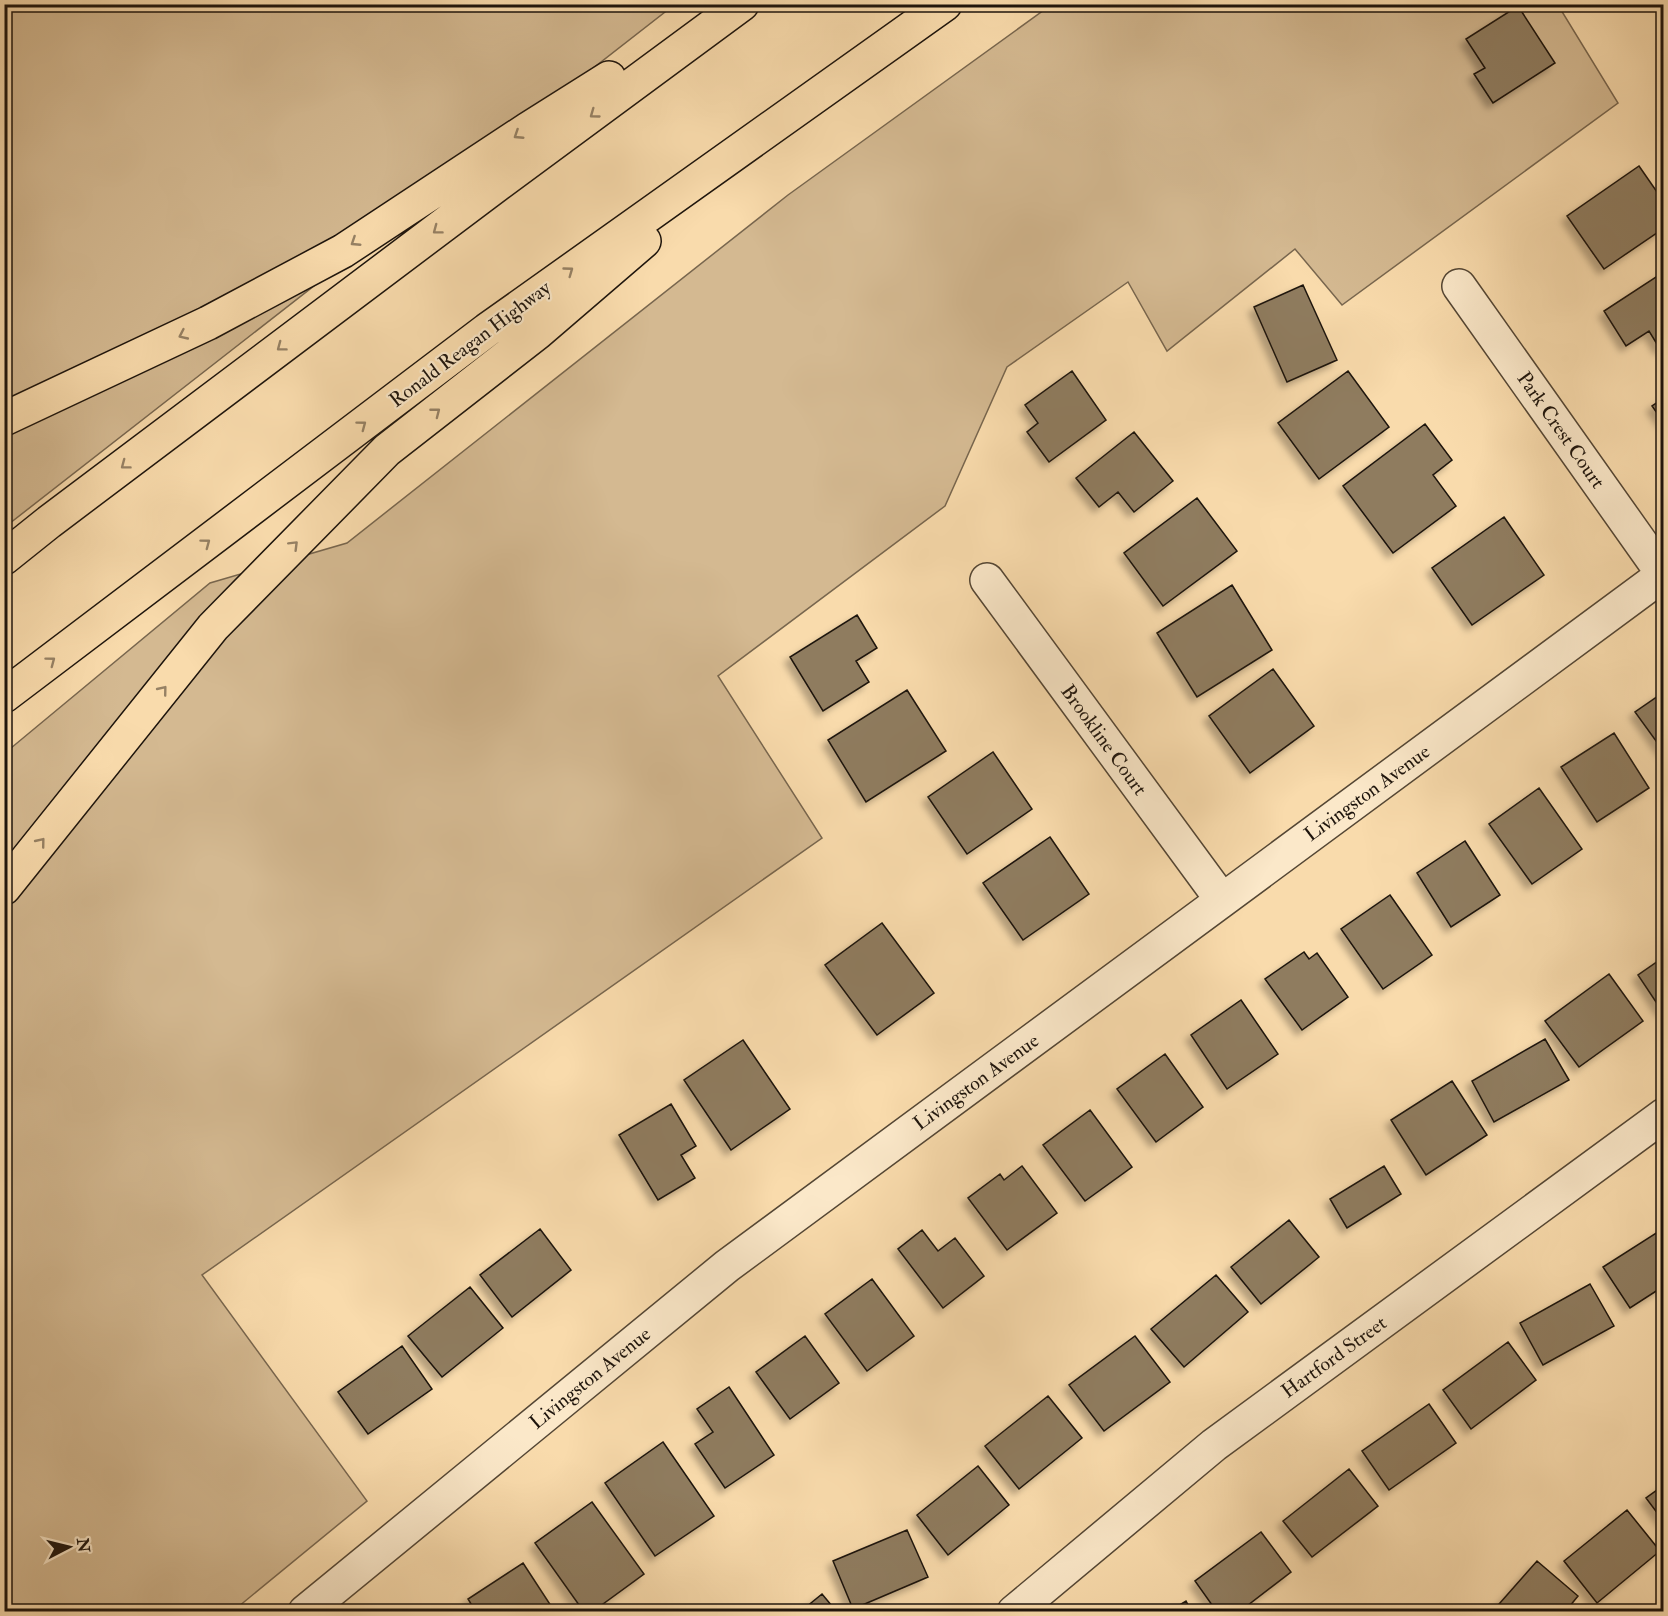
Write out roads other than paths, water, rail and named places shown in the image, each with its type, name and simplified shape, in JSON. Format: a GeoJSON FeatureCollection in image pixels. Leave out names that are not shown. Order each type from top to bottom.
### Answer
{"type":"FeatureCollection","features":[{"type":"Feature","properties":{"kind":"highway"},"geometry":{"type":"LineString","coordinates":[[4,419],[208,323],[343,250],[528,129],[728,4]]}},
{"type":"Feature","properties":{"kind":"highway"},"geometry":{"type":"LineString","coordinates":[[4,558],[489,191],[742,4]]}},
{"type":"Feature","properties":{"kind":"highway","name":"Ronald Reagan Highway"},"geometry":{"type":"LineString","coordinates":[[4,696],[487,330],[945,4]]}},
{"type":"Feature","properties":{"kind":"highway"},"geometry":{"type":"LineString","coordinates":[[4,888],[213,627],[387,450],[537,333],[810,99]]}},
{"type":"Feature","properties":{"kind":"street","name":"Park Crest Court"},"geometry":{"type":"LineString","coordinates":[[1460,286],[1663,574]]}},
{"type":"Feature","properties":{"kind":"street","name":"Livingston Avenue"},"geometry":{"type":"LineString","coordinates":[[305,1611],[727,1266],[1663,574]]}},
{"type":"Feature","properties":{"kind":"street","name":"Brookline Court"},"geometry":{"type":"LineString","coordinates":[[987,580],[1222,900]]}},
{"type":"Feature","properties":{"kind":"street","name":"Hartford Street"},"geometry":{"type":"LineString","coordinates":[[1014,1611],[1214,1445],[1664,1115]]}}]}
